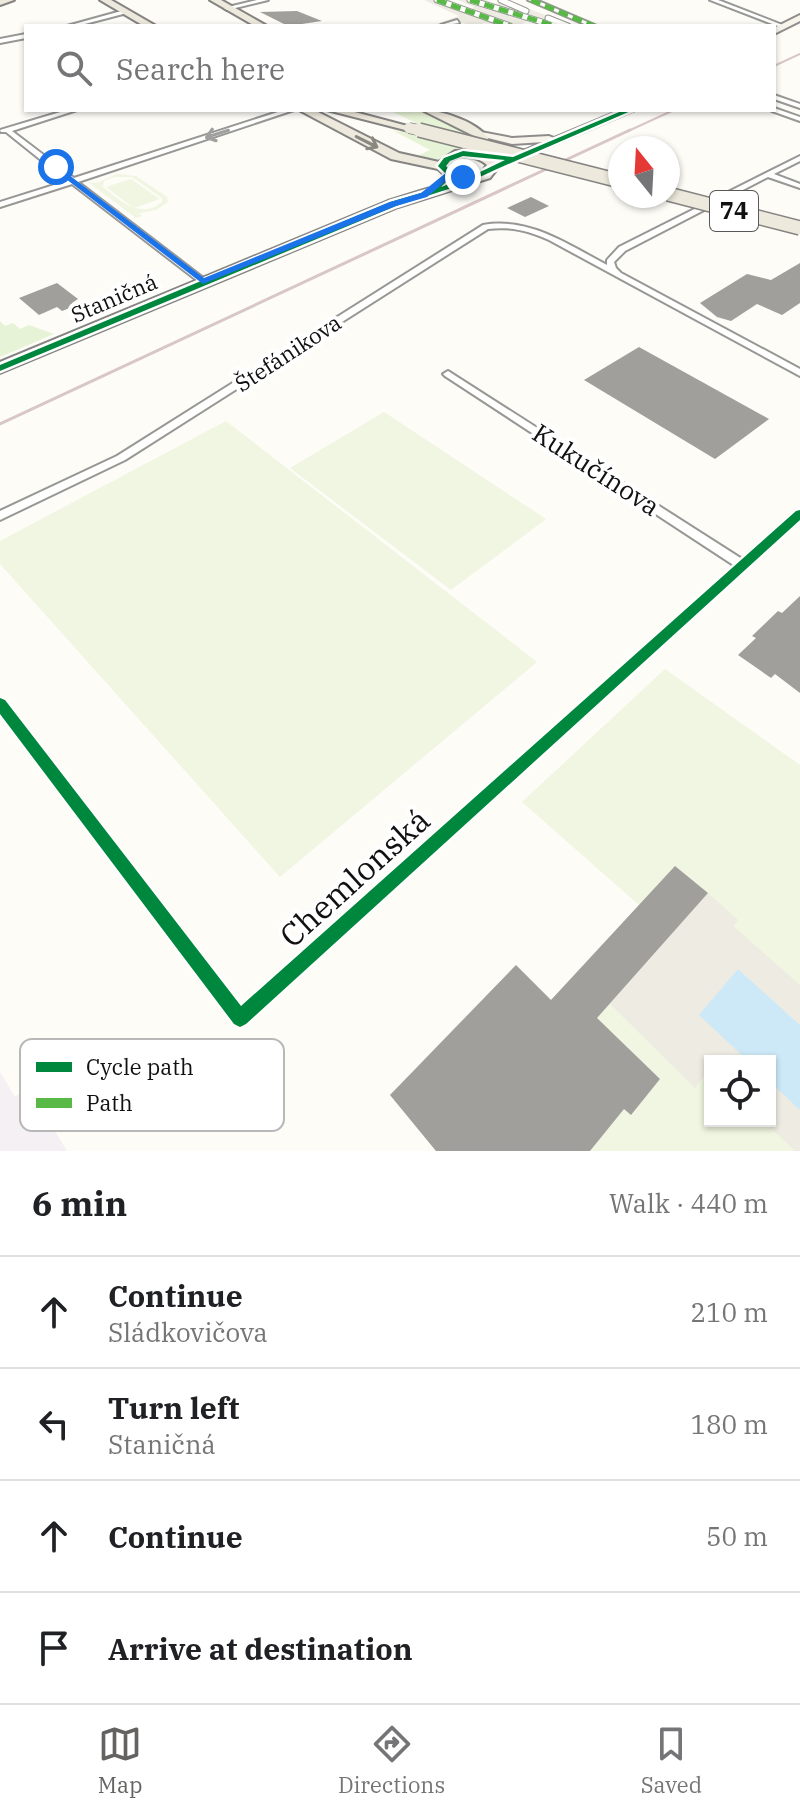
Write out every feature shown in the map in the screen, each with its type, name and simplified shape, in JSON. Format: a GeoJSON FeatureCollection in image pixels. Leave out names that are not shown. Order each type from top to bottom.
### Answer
{"type":"FeatureCollection","features":[{"type":"Feature","properties":{"kind":"main road"},"geometry":{"type":"LineString","coordinates":[[0,2],[10,0]]}},
{"type":"Feature","properties":{"kind":"main road"},"geometry":{"type":"LineString","coordinates":[[104,0],[147,24]]}},
{"type":"Feature","properties":{"kind":"main road"},"geometry":{"type":"LineString","coordinates":[[214,0],[258,24]]}},
{"type":"Feature","properties":{"kind":"main road"},"geometry":{"type":"LineString","coordinates":[[778,28],[800,18]]}},
{"type":"Feature","properties":{"kind":"main road"},"geometry":{"type":"LineString","coordinates":[[309,112],[395,156],[471,177]]}},
{"type":"Feature","properties":{"kind":"main road"},"geometry":{"type":"LineString","coordinates":[[341,112],[608,178]]}},
{"type":"Feature","properties":{"kind":"main road"},"geometry":{"type":"LineString","coordinates":[[384,112],[409,128]]}},
{"type":"Feature","properties":{"kind":"main road"},"geometry":{"type":"LineString","coordinates":[[432,112],[481,135],[521,142],[568,136]]}},
{"type":"Feature","properties":{"kind":"main road"},"geometry":{"type":"LineString","coordinates":[[424,195],[446,170],[445,159],[453,155],[487,160],[520,158],[625,112]]}},
{"type":"Feature","properties":{"kind":"main road"},"geometry":{"type":"LineString","coordinates":[[481,135],[487,160]]}},
{"type":"Feature","properties":{"kind":"main road"},"geometry":{"type":"LineString","coordinates":[[393,204],[411,192],[418,178],[395,156]]}},
{"type":"Feature","properties":{"kind":"main road","name":"Staničná"},"geometry":{"type":"LineString","coordinates":[[0,368],[393,204],[488,174],[487,160]]}},
{"type":"Feature","properties":{"kind":"main road","name":"74"},"geometry":{"type":"LineString","coordinates":[[680,197],[800,228]]}},
{"type":"Feature","properties":{"kind":"street"},"geometry":{"type":"LineString","coordinates":[[227,8],[265,0]]}},
{"type":"Feature","properties":{"kind":"street"},"geometry":{"type":"LineString","coordinates":[[437,0],[504,24]]}},
{"type":"Feature","properties":{"kind":"street"},"geometry":{"type":"LineString","coordinates":[[462,0],[484,10],[496,11],[500,16]]}},
{"type":"Feature","properties":{"kind":"street"},"geometry":{"type":"LineString","coordinates":[[470,0],[549,24]]}},
{"type":"Feature","properties":{"kind":"street"},"geometry":{"type":"LineString","coordinates":[[501,0],[563,24]]}},
{"type":"Feature","properties":{"kind":"street"},"geometry":{"type":"LineString","coordinates":[[531,0],[589,24]]}},
{"type":"Feature","properties":{"kind":"street"},"geometry":{"type":"LineString","coordinates":[[713,0],[769,24]]}},
{"type":"Feature","properties":{"kind":"street"},"geometry":{"type":"LineString","coordinates":[[482,17],[478,13],[507,3]]}},
{"type":"Feature","properties":{"kind":"street"},"geometry":{"type":"LineString","coordinates":[[78,24],[125,12]]}},
{"type":"Feature","properties":{"kind":"street"},"geometry":{"type":"LineString","coordinates":[[450,24],[510,12]]}},
{"type":"Feature","properties":{"kind":"street"},"geometry":{"type":"LineString","coordinates":[[0,41],[24,36]]}},
{"type":"Feature","properties":{"kind":"street"},"geometry":{"type":"LineString","coordinates":[[776,98],[800,106]]}},
{"type":"Feature","properties":{"kind":"street"},"geometry":{"type":"LineString","coordinates":[[776,111],[800,119]]}},
{"type":"Feature","properties":{"kind":"street"},"geometry":{"type":"LineString","coordinates":[[4,131],[67,112]]}},
{"type":"Feature","properties":{"kind":"street"},"geometry":{"type":"LineString","coordinates":[[0,205],[285,112]]}},
{"type":"Feature","properties":{"kind":"street"},"geometry":{"type":"LineString","coordinates":[[4,131],[74,181],[203,282]]}},
{"type":"Feature","properties":{"kind":"street","name":"Štefánikova"},"geometry":{"type":"LineString","coordinates":[[576,252],[617,253],[800,158]]}},
{"type":"Feature","properties":{"kind":"street"},"geometry":{"type":"LineString","coordinates":[[768,175],[800,186]]}},
{"type":"Feature","properties":{"kind":"street","name":"Štefánikova"},"geometry":{"type":"LineString","coordinates":[[0,516],[61,489],[133,451],[478,230],[503,224],[521,226],[576,252],[800,373]]}},
{"type":"Feature","properties":{"kind":"street"},"geometry":{"type":"LineString","coordinates":[[614,272],[610,262],[617,253]]}},
{"type":"Feature","properties":{"kind":"street","name":"Kukučínova"},"geometry":{"type":"LineString","coordinates":[[448,374],[743,565]]}},
{"type":"Feature","properties":{"kind":"street","name":"Chemlonská"},"geometry":{"type":"LineString","coordinates":[[0,704],[240,1018],[800,514]]}},
{"type":"Feature","properties":{"kind":"shaded area"},"geometry":{"type":"Polygon","coordinates":[[[424,0],[450,0],[470,10],[474,7],[458,0],[486,0],[495,4],[501,2],[496,0],[506,0],[569,24],[543,24],[530,20],[521,24],[467,24],[454,21],[436,24],[459,16],[424,0]]]}},
{"type":"Feature","properties":{"kind":"shaded area"},"geometry":{"type":"Polygon","coordinates":[[[708,893],[738,920],[733,926],[800,985],[800,1025],[738,969],[700,1015],[742,1055],[704,1055],[704,1076],[695,1088],[610,1004],[708,893]]]}},
{"type":"Feature","properties":{"kind":"shaded area"},"geometry":{"type":"Polygon","coordinates":[[[0,1072],[15,1097],[20,1093],[20,1131],[55,1131],[67,1151],[0,1151],[0,1072]]]}},
{"type":"Feature","properties":{"kind":"shaded area"},"geometry":{"type":"Polygon","coordinates":[[[776,1088],[800,1110],[800,1151],[795,1151],[770,1127],[776,1127],[776,1088]]]}},
{"type":"Feature","properties":{"kind":"green space"},"geometry":{"type":"Polygon","coordinates":[[[393,112],[427,112],[475,134],[478,136],[475,152],[452,154],[439,163],[411,159],[430,150],[392,130],[400,132],[418,124],[393,112]]]}},
{"type":"Feature","properties":{"kind":"green space"},"geometry":{"type":"Polygon","coordinates":[[[117,174],[136,176],[167,197],[168,202],[156,210],[139,213],[142,216],[136,218],[88,182],[97,183],[117,174]],[[114,177],[104,181],[103,187],[138,209],[154,207],[162,202],[162,198],[132,177],[114,177]]]}},
{"type":"Feature","properties":{"kind":"green space"},"geometry":{"type":"Polygon","coordinates":[[[131,179],[160,199],[134,208],[106,187],[131,179]]]}},
{"type":"Feature","properties":{"kind":"green space"},"geometry":{"type":"Polygon","coordinates":[[[0,321],[5,326],[13,323],[20,329],[29,325],[54,334],[0,357],[0,321]]]}},
{"type":"Feature","properties":{"kind":"green space"},"geometry":{"type":"Polygon","coordinates":[[[384,412],[546,519],[451,590],[290,468],[384,412]]]}},
{"type":"Feature","properties":{"kind":"green space"},"geometry":{"type":"Polygon","coordinates":[[[226,421],[537,662],[280,877],[0,564],[0,541],[226,421]]]}},
{"type":"Feature","properties":{"kind":"green space"},"geometry":{"type":"Polygon","coordinates":[[[665,669],[800,765],[800,1151],[436,1151],[390,1095],[516,965],[551,1000],[639,905],[522,802],[665,669]]]}},
{"type":"Feature","properties":{"kind":"water"},"geometry":{"type":"Polygon","coordinates":[[[738,969],[800,1025],[800,1110],[776,1088],[776,1055],[742,1055],[699,1015],[738,969]]]}},
{"type":"Feature","properties":{"kind":"building"},"geometry":{"type":"Polygon","coordinates":[[[297,11],[322,21],[284,24],[260,12],[297,11]]]}},
{"type":"Feature","properties":{"kind":"building"},"geometry":{"type":"Polygon","coordinates":[[[531,197],[549,206],[525,217],[507,208],[531,197]]]}},
{"type":"Feature","properties":{"kind":"building"},"geometry":{"type":"Polygon","coordinates":[[[800,263],[800,303],[782,315],[757,304],[731,321],[717,317],[700,303],[747,274],[771,280],[800,263]]]}},
{"type":"Feature","properties":{"kind":"building"},"geometry":{"type":"Polygon","coordinates":[[[57,283],[78,299],[72,303],[75,306],[62,311],[57,307],[39,315],[19,298],[57,283]]]}},
{"type":"Feature","properties":{"kind":"building"},"geometry":{"type":"Polygon","coordinates":[[[639,347],[769,419],[715,459],[584,380],[639,347]]]}},
{"type":"Feature","properties":{"kind":"building"},"geometry":{"type":"Polygon","coordinates":[[[800,596],[800,693],[775,674],[771,678],[738,655],[756,638],[752,636],[778,611],[782,613],[800,596]]]}},
{"type":"Feature","properties":{"kind":"building"},"geometry":{"type":"Polygon","coordinates":[[[675,866],[708,893],[597,1018],[660,1079],[631,1115],[624,1109],[590,1151],[436,1151],[390,1095],[516,965],[551,1000],[675,866]]]}},
{"type":"Feature","properties":{"kind":"railway"},"geometry":{"type":"LineString","coordinates":[[776,65],[800,54]]}},
{"type":"Feature","properties":{"kind":"railway"},"geometry":{"type":"LineString","coordinates":[[626,132],[670,112]]}},
{"type":"Feature","properties":{"kind":"railway"},"geometry":{"type":"LineString","coordinates":[[0,424],[630,130]]}},
{"type":"Feature","properties":{"kind":"marked path"},"geometry":{"type":"LineString","coordinates":[[437,0],[504,24]]}},
{"type":"Feature","properties":{"kind":"marked path"},"geometry":{"type":"LineString","coordinates":[[470,0],[548,24]]}},
{"type":"Feature","properties":{"kind":"marked path"},"geometry":{"type":"LineString","coordinates":[[531,0],[589,24]]}},
{"type":"Feature","properties":{"kind":"cycle path"},"geometry":{"type":"LineString","coordinates":[[0,368],[393,204],[478,176],[625,112]]}},
{"type":"Feature","properties":{"kind":"cycle path"},"geometry":{"type":"LineString","coordinates":[[434,189],[450,174],[442,166],[454,155],[510,158]]}},
{"type":"Feature","properties":{"kind":"cycle path"},"geometry":{"type":"LineString","coordinates":[[0,704],[240,1018],[800,514]]}},
{"type":"Feature","properties":{"kind":"route"},"geometry":{"type":"LineString","coordinates":[[56,167],[203,282],[393,204],[424,195],[450,174],[463,177]]}}]}
